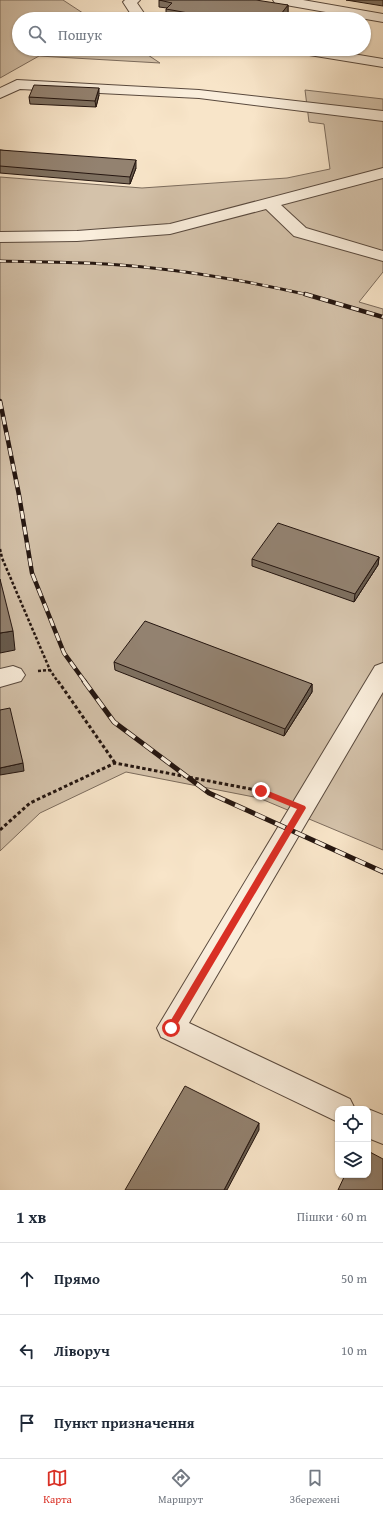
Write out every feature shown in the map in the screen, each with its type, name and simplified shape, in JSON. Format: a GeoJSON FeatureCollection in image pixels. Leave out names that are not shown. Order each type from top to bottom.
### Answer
{"type":"FeatureCollection","features":[{"type":"Feature","properties":{"kind":"lane"},"geometry":{"type":"LineString","coordinates":[[133,0],[130,2],[136,12]]}},
{"type":"Feature","properties":{"kind":"lane"},"geometry":{"type":"LineString","coordinates":[[280,0],[349,12]]}},
{"type":"Feature","properties":{"kind":"lane"},"geometry":{"type":"LineString","coordinates":[[371,16],[383,18]]}},
{"type":"Feature","properties":{"kind":"lane"},"geometry":{"type":"LineString","coordinates":[[343,56],[383,62]]}},
{"type":"Feature","properties":{"kind":"lane"},"geometry":{"type":"LineString","coordinates":[[0,94],[17,84],[192,93],[383,116]]}},
{"type":"Feature","properties":{"kind":"lane"},"geometry":{"type":"LineString","coordinates":[[0,237],[77,236],[170,229],[383,173]]}},
{"type":"Feature","properties":{"kind":"lane"},"geometry":{"type":"LineString","coordinates":[[270,203],[300,232],[383,256]]}},
{"type":"Feature","properties":{"kind":"lane"},"geometry":{"type":"LineString","coordinates":[[335,1107],[171,1028],[383,673]]}},
{"type":"Feature","properties":{"kind":"lane"},"geometry":{"type":"LineString","coordinates":[[371,1124],[383,1130]]}},
{"type":"Feature","properties":{"kind":"path"},"geometry":{"type":"LineString","coordinates":[[0,550],[2,558],[50,670],[115,763]]}},
{"type":"Feature","properties":{"kind":"path"},"geometry":{"type":"LineString","coordinates":[[0,830],[30,803],[115,763],[261,791],[302,808]]}},
{"type":"Feature","properties":{"kind":"shaded area"},"geometry":{"type":"Polygon","coordinates":[[[0,0],[63,0],[81,12],[12,12],[12,56],[39,56],[0,78],[0,0]]]}},
{"type":"Feature","properties":{"kind":"shaded area"},"geometry":{"type":"Polygon","coordinates":[[[39,56],[150,56],[160,63],[39,56]]]}},
{"type":"Feature","properties":{"kind":"shaded area"},"geometry":{"type":"Polygon","coordinates":[[[305,90],[383,99],[383,272],[359,302],[383,309],[383,850],[259,798],[126,772],[40,813],[0,851],[0,177],[142,188],[287,178],[330,169],[324,124],[309,122],[305,90]]]}},
{"type":"Feature","properties":{"kind":"building"},"geometry":{"type":"Polygon","coordinates":[[[159,0],[256,0],[288,5],[282,12],[183,12],[166,9],[172,3],[159,0]]]}},
{"type":"Feature","properties":{"kind":"building"},"geometry":{"type":"Polygon","coordinates":[[[34,85],[99,88],[95,101],[29,97],[34,85]]]}},
{"type":"Feature","properties":{"kind":"building"},"geometry":{"type":"Polygon","coordinates":[[[0,150],[136,160],[130,177],[0,166],[0,150]]]}},
{"type":"Feature","properties":{"kind":"building"},"geometry":{"type":"Polygon","coordinates":[[[278,523],[379,557],[355,594],[252,559],[278,523]]]}},
{"type":"Feature","properties":{"kind":"building"},"geometry":{"type":"Polygon","coordinates":[[[0,579],[13,631],[0,633],[0,579]]]}},
{"type":"Feature","properties":{"kind":"building"},"geometry":{"type":"Polygon","coordinates":[[[145,621],[312,684],[285,729],[114,662],[145,621]]]}},
{"type":"Feature","properties":{"kind":"building"},"geometry":{"type":"Polygon","coordinates":[[[10,708],[23,763],[0,768],[0,710],[10,708]]]}},
{"type":"Feature","properties":{"kind":"building"},"geometry":{"type":"Polygon","coordinates":[[[185,1086],[259,1123],[224,1190],[125,1190],[185,1086]]]}},
{"type":"Feature","properties":{"kind":"building"},"geometry":{"type":"Polygon","coordinates":[[[371,1153],[383,1159],[383,1190],[338,1190],[344,1178],[371,1178],[371,1153]]]}},
{"type":"Feature","properties":{"kind":"railway"},"geometry":{"type":"LineString","coordinates":[[0,261],[93,263],[158,268],[259,284],[307,294]]}},
{"type":"Feature","properties":{"kind":"railway"},"geometry":{"type":"LineString","coordinates":[[307,294],[383,317]]}},
{"type":"Feature","properties":{"kind":"railway"},"geometry":{"type":"LineString","coordinates":[[0,401],[19,495],[32,573],[64,653],[85,682]]}},
{"type":"Feature","properties":{"kind":"railway"},"geometry":{"type":"LineString","coordinates":[[84,681],[114,722],[209,793],[383,872]]}},
{"type":"Feature","properties":{"kind":"route"},"geometry":{"type":"LineString","coordinates":[[171,1028],[302,808],[261,791]]}}]}
